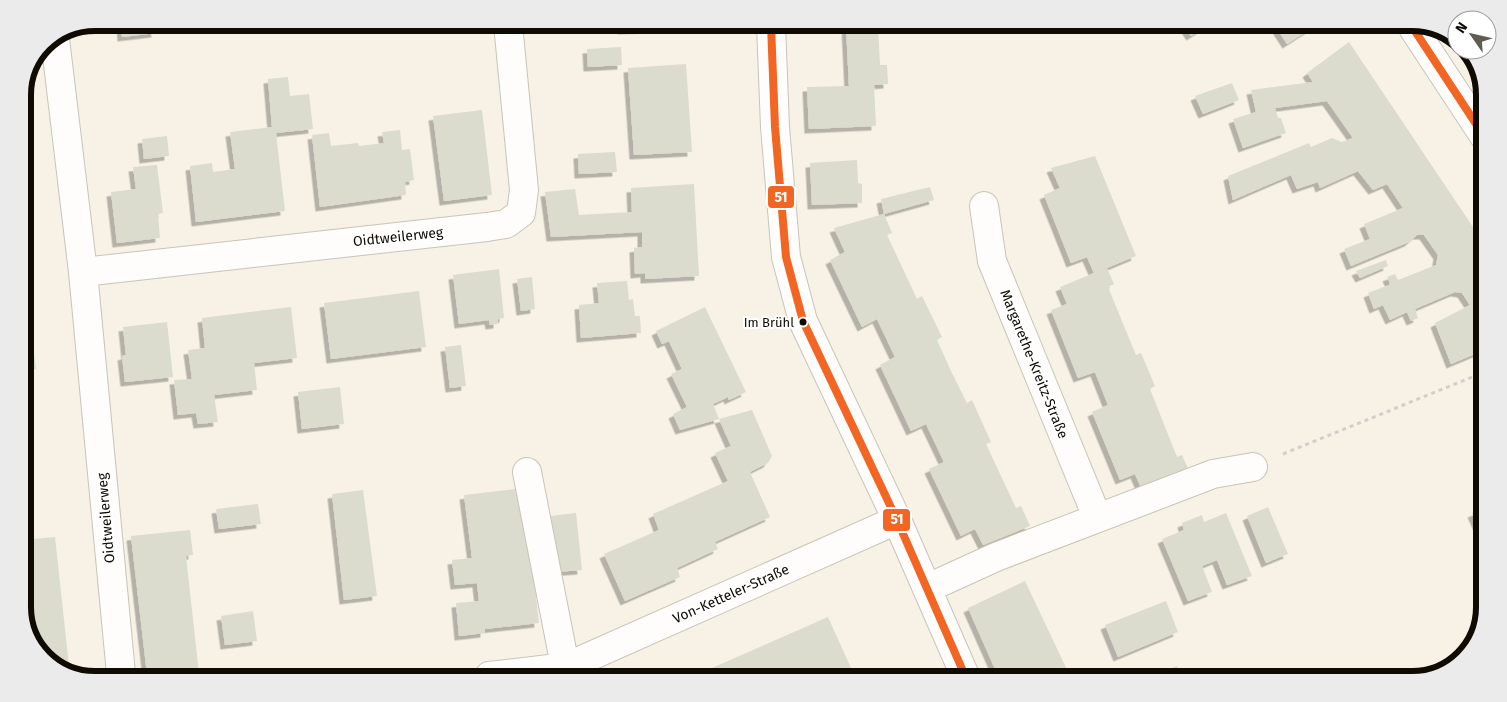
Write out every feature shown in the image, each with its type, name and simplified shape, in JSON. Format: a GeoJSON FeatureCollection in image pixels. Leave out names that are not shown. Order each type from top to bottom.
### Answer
{"type":"FeatureCollection","features":[{"type":"Feature","properties":{"kind":"street","name":"Oidtweilerweg"},"geometry":{"type":"LineString","coordinates":[[83,272],[506,224],[521,213],[524,190],[509,31]]}},
{"type":"Feature","properties":{"kind":"street"},"geometry":{"type":"LineString","coordinates":[[772,31],[775,127],[786,257],[803,321],[897,520],[963,671]]}},
{"type":"Feature","properties":{"kind":"street"},"geometry":{"type":"LineString","coordinates":[[1415,31],[1476,124]]}},
{"type":"Feature","properties":{"kind":"street","name":"Oidtweilerweg"},"geometry":{"type":"LineString","coordinates":[[57,44],[83,272],[120,671]]}},
{"type":"Feature","properties":{"kind":"street","name":"Margarethe-Kreitz-Straße"},"geometry":{"type":"LineString","coordinates":[[984,206],[992,261],[1097,518]]}},
{"type":"Feature","properties":{"kind":"street"},"geometry":{"type":"LineString","coordinates":[[928,588],[996,557],[1213,474],[1253,467]]}},
{"type":"Feature","properties":{"kind":"street"},"geometry":{"type":"LineString","coordinates":[[527,472],[566,671]]}},
{"type":"Feature","properties":{"kind":"street","name":"Von-Ketteler-Straße"},"geometry":{"type":"LineString","coordinates":[[568,671],[897,520]]}},
{"type":"Feature","properties":{"kind":"path"},"geometry":{"type":"LineString","coordinates":[[1253,467],[1476,374]]}},
{"type":"Feature","properties":{"kind":"building"},"geometry":{"type":"Polygon","coordinates":[[[122,31],[156,31],[156,33],[122,37],[122,31]]]}},
{"type":"Feature","properties":{"kind":"building"},"geometry":{"type":"Polygon","coordinates":[[[846,31],[878,31],[880,65],[887,65],[888,84],[874,85],[876,126],[809,129],[807,87],[849,86],[846,31]]]}},
{"type":"Feature","properties":{"kind":"building"},"geometry":{"type":"Polygon","coordinates":[[[1188,31],[1199,31],[1191,36],[1188,31]]]}},
{"type":"Feature","properties":{"kind":"building"},"geometry":{"type":"Polygon","coordinates":[[[1279,31],[1307,31],[1287,44],[1279,31]]]}},
{"type":"Feature","properties":{"kind":"building"},"geometry":{"type":"Polygon","coordinates":[[[1349,42],[1476,232],[1476,354],[1451,364],[1435,323],[1470,305],[1462,293],[1455,292],[1415,309],[1418,318],[1411,321],[1407,312],[1390,320],[1383,305],[1374,309],[1368,293],[1389,285],[1387,277],[1395,274],[1398,280],[1436,265],[1438,255],[1424,235],[1417,235],[1409,242],[1351,266],[1344,249],[1370,239],[1364,224],[1403,208],[1387,184],[1373,190],[1358,171],[1320,188],[1318,182],[1297,189],[1291,175],[1233,200],[1228,176],[1309,143],[1311,147],[1332,138],[1342,142],[1353,138],[1327,101],[1275,108],[1286,133],[1243,148],[1233,119],[1256,112],[1251,90],[1313,82],[1307,73],[1349,42]]]}},
{"type":"Feature","properties":{"kind":"building"},"geometry":{"type":"Polygon","coordinates":[[[621,47],[622,65],[588,67],[587,49],[621,47]]]}},
{"type":"Feature","properties":{"kind":"building"},"geometry":{"type":"Polygon","coordinates":[[[686,64],[692,152],[634,155],[628,68],[686,64]]]}},
{"type":"Feature","properties":{"kind":"building"},"geometry":{"type":"Polygon","coordinates":[[[288,77],[290,96],[309,94],[313,129],[276,133],[285,211],[196,222],[190,166],[212,163],[213,172],[235,169],[230,132],[272,127],[268,79],[288,77]]]}},
{"type":"Feature","properties":{"kind":"building"},"geometry":{"type":"Polygon","coordinates":[[[1232,83],[1239,100],[1203,114],[1195,96],[1232,83]]]}},
{"type":"Feature","properties":{"kind":"building"},"geometry":{"type":"Polygon","coordinates":[[[482,110],[492,195],[444,201],[433,116],[482,110]]]}},
{"type":"Feature","properties":{"kind":"building"},"geometry":{"type":"Polygon","coordinates":[[[400,130],[402,150],[410,149],[414,180],[405,182],[406,195],[320,207],[312,135],[329,133],[331,146],[358,143],[359,146],[384,143],[382,132],[400,130]]]}},
{"type":"Feature","properties":{"kind":"building"},"geometry":{"type":"Polygon","coordinates":[[[167,136],[169,156],[144,159],[142,139],[167,136]]]}},
{"type":"Feature","properties":{"kind":"building"},"geometry":{"type":"Polygon","coordinates":[[[615,152],[617,172],[579,174],[578,154],[615,152]]]}},
{"type":"Feature","properties":{"kind":"building"},"geometry":{"type":"Polygon","coordinates":[[[1095,156],[1136,256],[1107,268],[1114,284],[1108,287],[1136,355],[1141,353],[1155,386],[1150,389],[1177,457],[1182,455],[1189,471],[1142,490],[1135,474],[1120,480],[1092,412],[1108,405],[1095,372],[1078,378],[1051,310],[1067,304],[1060,287],[1094,273],[1087,257],[1071,263],[1044,195],[1060,188],[1051,168],[1095,156]]]}},
{"type":"Feature","properties":{"kind":"building"},"geometry":{"type":"Polygon","coordinates":[[[857,160],[858,183],[862,184],[862,203],[812,205],[810,163],[857,160]]]}},
{"type":"Feature","properties":{"kind":"building"},"geometry":{"type":"Polygon","coordinates":[[[157,165],[163,213],[158,214],[160,238],[117,243],[111,192],[136,189],[133,167],[157,165]]]}},
{"type":"Feature","properties":{"kind":"building"},"geometry":{"type":"Polygon","coordinates":[[[694,184],[699,276],[645,279],[645,273],[635,274],[634,248],[642,247],[642,232],[551,237],[545,192],[575,189],[579,215],[632,212],[631,188],[694,184]]]}},
{"type":"Feature","properties":{"kind":"building"},"geometry":{"type":"Polygon","coordinates":[[[930,187],[934,200],[884,214],[881,199],[930,187]]]}},
{"type":"Feature","properties":{"kind":"building"},"geometry":{"type":"Polygon","coordinates":[[[884,214],[892,233],[887,235],[917,299],[922,296],[942,337],[937,340],[967,403],[972,400],[991,442],[986,444],[1016,508],[1021,506],[1030,526],[983,545],[975,529],[961,536],[929,469],[944,462],[926,424],[911,431],[880,365],[895,357],[877,319],[862,327],[830,260],[845,252],[834,228],[884,214]]]}},
{"type":"Feature","properties":{"kind":"building"},"geometry":{"type":"Polygon","coordinates":[[[1386,260],[1388,266],[1360,278],[1356,271],[1386,260]]]}},
{"type":"Feature","properties":{"kind":"building"},"geometry":{"type":"Polygon","coordinates":[[[499,269],[504,318],[498,319],[498,324],[490,325],[489,320],[459,324],[453,275],[499,269]]]}},
{"type":"Feature","properties":{"kind":"building"},"geometry":{"type":"Polygon","coordinates":[[[532,277],[535,309],[521,311],[517,279],[532,277]]]}},
{"type":"Feature","properties":{"kind":"building"},"geometry":{"type":"Polygon","coordinates":[[[627,281],[629,300],[633,299],[635,316],[640,316],[641,333],[581,338],[579,305],[599,303],[597,283],[627,281]]]}},
{"type":"Feature","properties":{"kind":"building"},"geometry":{"type":"Polygon","coordinates":[[[419,291],[426,347],[331,359],[324,303],[419,291]]]}},
{"type":"Feature","properties":{"kind":"building"},"geometry":{"type":"Polygon","coordinates":[[[291,307],[297,358],[254,363],[257,390],[214,395],[218,422],[198,424],[196,413],[178,415],[174,380],[192,379],[188,350],[205,348],[202,318],[291,307]]]}},
{"type":"Feature","properties":{"kind":"building"},"geometry":{"type":"Polygon","coordinates":[[[705,307],[746,392],[729,400],[728,397],[713,404],[719,419],[680,430],[673,414],[687,407],[671,374],[682,369],[669,341],[662,344],[656,331],[705,307]]]}},
{"type":"Feature","properties":{"kind":"building"},"geometry":{"type":"Polygon","coordinates":[[[167,322],[173,377],[125,382],[122,356],[126,355],[123,327],[167,322]]]}},
{"type":"Feature","properties":{"kind":"building"},"geometry":{"type":"Polygon","coordinates":[[[31,329],[36,369],[31,369],[31,329]]]}},
{"type":"Feature","properties":{"kind":"building"},"geometry":{"type":"Polygon","coordinates":[[[461,345],[466,386],[450,388],[445,347],[461,345]]]}},
{"type":"Feature","properties":{"kind":"building"},"geometry":{"type":"Polygon","coordinates":[[[340,387],[344,424],[302,429],[298,392],[340,387]]]}},
{"type":"Feature","properties":{"kind":"building"},"geometry":{"type":"Polygon","coordinates":[[[752,410],[772,456],[768,463],[750,472],[770,517],[715,542],[718,549],[677,568],[680,577],[625,601],[604,554],[659,530],[653,514],[728,481],[715,453],[731,446],[719,419],[752,410]]]}},
{"type":"Feature","properties":{"kind":"building"},"geometry":{"type":"Polygon","coordinates":[[[524,488],[539,623],[485,629],[485,633],[459,636],[456,603],[479,601],[477,583],[455,585],[452,560],[472,558],[464,495],[524,488]]]}},
{"type":"Feature","properties":{"kind":"building"},"geometry":{"type":"Polygon","coordinates":[[[363,490],[377,596],[344,600],[332,494],[363,490]]]}},
{"type":"Feature","properties":{"kind":"building"},"geometry":{"type":"Polygon","coordinates":[[[258,504],[261,524],[219,529],[216,509],[258,504]]]}},
{"type":"Feature","properties":{"kind":"building"},"geometry":{"type":"Polygon","coordinates":[[[1268,507],[1288,554],[1266,563],[1247,516],[1268,507]]]}},
{"type":"Feature","properties":{"kind":"building"},"geometry":{"type":"Polygon","coordinates":[[[1476,512],[1476,522],[1472,513],[1476,512]]]}},
{"type":"Feature","properties":{"kind":"building"},"geometry":{"type":"Polygon","coordinates":[[[576,513],[582,570],[556,572],[550,516],[576,513]]]}},
{"type":"Feature","properties":{"kind":"building"},"geometry":{"type":"Polygon","coordinates":[[[1226,513],[1252,576],[1227,585],[1217,560],[1202,566],[1212,592],[1188,601],[1162,539],[1184,530],[1182,523],[1202,515],[1204,522],[1226,513]]]}},
{"type":"Feature","properties":{"kind":"building"},"geometry":{"type":"Polygon","coordinates":[[[190,530],[193,555],[186,556],[199,671],[147,671],[131,536],[190,530]]]}},
{"type":"Feature","properties":{"kind":"building"},"geometry":{"type":"Polygon","coordinates":[[[55,537],[69,665],[56,658],[47,649],[38,635],[32,619],[31,539],[55,537]]]}},
{"type":"Feature","properties":{"kind":"building"},"geometry":{"type":"Polygon","coordinates":[[[1025,581],[1068,671],[996,671],[968,608],[1025,581]]]}},
{"type":"Feature","properties":{"kind":"building"},"geometry":{"type":"Polygon","coordinates":[[[1166,601],[1178,632],[1118,657],[1105,625],[1166,601]]]}},
{"type":"Feature","properties":{"kind":"building"},"geometry":{"type":"Polygon","coordinates":[[[253,611],[257,641],[225,645],[221,616],[253,611]]]}},
{"type":"Feature","properties":{"kind":"building"},"geometry":{"type":"Polygon","coordinates":[[[828,617],[851,668],[844,671],[713,671],[712,668],[828,617]]]}},
{"type":"Feature","properties":{"kind":"building"},"geometry":{"type":"Polygon","coordinates":[[[1177,666],[1179,671],[1164,671],[1177,666]]]}},
{"type":"Feature","properties":{"kind":"transit line","name":"51"},"geometry":{"type":"LineString","coordinates":[[771,31],[775,127],[786,257],[803,321],[897,520],[963,671]]}},
{"type":"Feature","properties":{"kind":"transit line","name":"51"},"geometry":{"type":"LineString","coordinates":[[1415,31],[1476,124]]}},
{"type":"Feature","properties":{"kind":"place","name":"Im Brühl"},"geometry":{"type":"Point","coordinates":[803,322]}}]}
